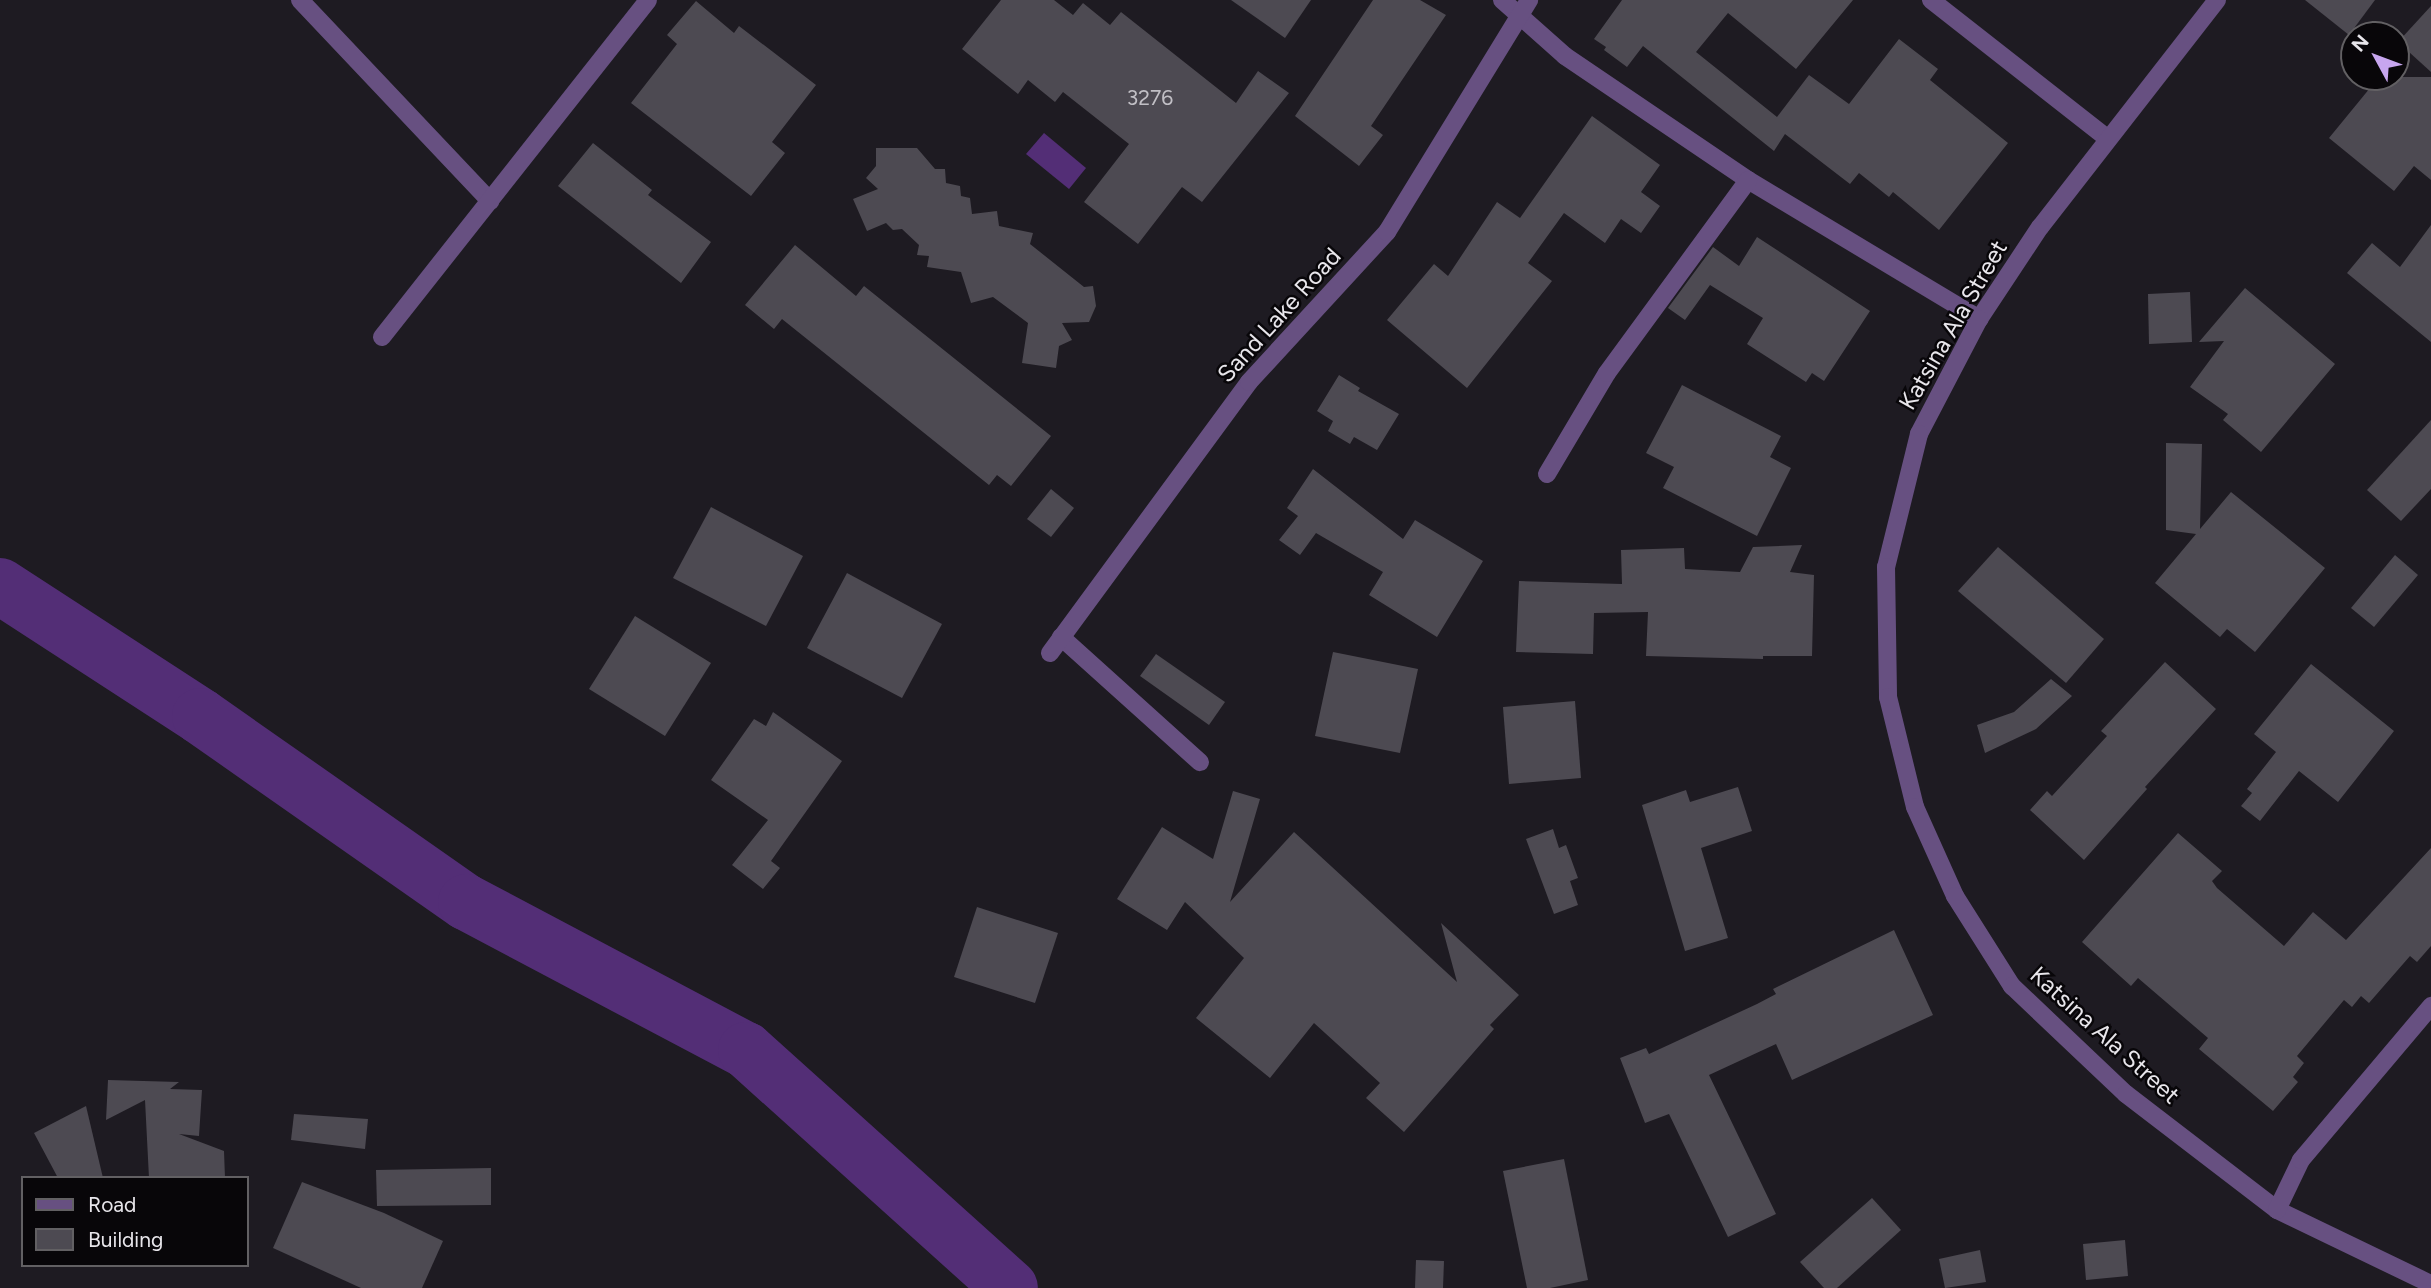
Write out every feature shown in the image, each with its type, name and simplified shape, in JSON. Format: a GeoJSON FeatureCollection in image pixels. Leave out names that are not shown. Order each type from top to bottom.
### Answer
{"type":"FeatureCollection","features":[{"type":"Feature","properties":{"kind":"street"},"geometry":{"type":"LineString","coordinates":[[300,0],[490,201]]}},
{"type":"Feature","properties":{"kind":"street"},"geometry":{"type":"LineString","coordinates":[[382,337],[648,0]]}},
{"type":"Feature","properties":{"kind":"street"},"geometry":{"type":"LineString","coordinates":[[1502,0],[1523,7],[1565,56],[1748,180],[1979,319]]}},
{"type":"Feature","properties":{"kind":"street"},"geometry":{"type":"LineString","coordinates":[[1931,0],[2108,139]]}},
{"type":"Feature","properties":{"kind":"street","name":"Katsina Ala Street"},"geometry":{"type":"LineString","coordinates":[[2217,0],[2040,227],[1979,319],[1919,434],[1886,567],[1888,696],[1915,807],[1955,896],[2012,986],[2126,1094],[2277,1210],[2431,1284]]}},
{"type":"Feature","properties":{"kind":"street","name":"Sand Lake Road"},"geometry":{"type":"LineString","coordinates":[[1050,653],[1249,382],[1387,232],[1523,7]]}},
{"type":"Feature","properties":{"kind":"street"},"geometry":{"type":"LineString","coordinates":[[1547,474],[1607,373],[1748,180]]}},
{"type":"Feature","properties":{"kind":"street"},"geometry":{"type":"LineString","coordinates":[[1061,637],[1200,762]]}},
{"type":"Feature","properties":{"kind":"street"},"geometry":{"type":"LineString","coordinates":[[2277,1210],[2301,1160],[2431,1006]]}},
{"type":"Feature","properties":{"kind":"shaded area"},"geometry":{"type":"Polygon","coordinates":[[[1044,133],[1086,168],[1069,189],[1026,154],[1044,133]]]}},
{"type":"Feature","properties":{"kind":"building"},"geometry":{"type":"Polygon","coordinates":[[[1001,0],[1054,0],[1073,15],[1083,3],[1110,25],[1121,12],[1236,103],[1258,71],[1289,93],[1202,202],[1182,187],[1138,244],[1084,202],[1129,144],[1063,92],[1055,102],[1028,80],[1018,94],[962,49],[1001,0]]]}},
{"type":"Feature","properties":{"kind":"building"},"geometry":{"type":"Polygon","coordinates":[[[1231,0],[1311,0],[1285,38],[1231,0]]]}},
{"type":"Feature","properties":{"kind":"building"},"geometry":{"type":"Polygon","coordinates":[[[1373,0],[1420,0],[1446,15],[1371,126],[1383,135],[1359,166],[1295,116],[1373,0]]]}},
{"type":"Feature","properties":{"kind":"building"},"geometry":{"type":"Polygon","coordinates":[[[1622,0],[1853,0],[1796,69],[1728,13],[1696,52],[1777,117],[1809,75],[1849,104],[1899,39],[1938,69],[1930,80],[2008,143],[1939,230],[1893,192],[1889,197],[1859,173],[1850,184],[1785,134],[1774,151],[1643,46],[1627,67],[1594,39],[1622,0]]]}},
{"type":"Feature","properties":{"kind":"building"},"geometry":{"type":"Polygon","coordinates":[[[2305,0],[2375,0],[2359,21],[2340,21],[2340,28],[2305,0]]]}},
{"type":"Feature","properties":{"kind":"building"},"geometry":{"type":"Polygon","coordinates":[[[696,1],[734,33],[739,26],[816,85],[772,142],[785,153],[751,196],[631,103],[677,44],[667,35],[696,1]]]}},
{"type":"Feature","properties":{"kind":"building"},"geometry":{"type":"Polygon","coordinates":[[[2431,6],[2431,72],[2410,53],[2410,29],[2431,6]]]}},
{"type":"Feature","properties":{"kind":"building"},"geometry":{"type":"Polygon","coordinates":[[[2410,77],[2431,77],[2431,180],[2414,166],[2394,191],[2329,138],[2368,91],[2410,91],[2410,77]]]}},
{"type":"Feature","properties":{"kind":"building"},"geometry":{"type":"Polygon","coordinates":[[[1592,116],[1660,165],[1641,192],[1660,206],[1641,233],[1621,219],[1605,243],[1564,213],[1528,263],[1552,281],[1467,388],[1387,320],[1434,264],[1448,276],[1497,202],[1520,218],[1592,116]]]}},
{"type":"Feature","properties":{"kind":"building"},"geometry":{"type":"Polygon","coordinates":[[[593,143],[652,190],[648,195],[711,242],[681,283],[558,186],[593,143]]]}},
{"type":"Feature","properties":{"kind":"building"},"geometry":{"type":"Polygon","coordinates":[[[876,148],[917,148],[935,169],[945,169],[946,183],[960,186],[961,196],[970,198],[972,214],[997,211],[999,226],[1033,233],[1030,244],[1084,287],[1093,286],[1096,306],[1089,322],[1062,323],[1072,340],[1059,346],[1056,368],[1022,363],[1028,323],[993,297],[971,303],[961,272],[927,267],[929,256],[917,255],[919,245],[902,229],[893,230],[886,223],[867,231],[853,199],[878,189],[866,178],[876,166],[876,148]]]}},
{"type":"Feature","properties":{"kind":"building"},"geometry":{"type":"Polygon","coordinates":[[[2431,225],[2431,342],[2347,273],[2372,243],[2400,267],[2431,225]]]}},
{"type":"Feature","properties":{"kind":"building"},"geometry":{"type":"Polygon","coordinates":[[[1757,237],[1870,311],[1824,381],[1812,373],[1806,382],[1747,344],[1763,318],[1710,285],[1685,320],[1668,308],[1713,247],[1739,266],[1757,237]]]}},
{"type":"Feature","properties":{"kind":"building"},"geometry":{"type":"Polygon","coordinates":[[[795,245],[856,296],[864,286],[1051,436],[1011,486],[997,475],[989,485],[782,319],[774,329],[745,305],[795,245]]]}},
{"type":"Feature","properties":{"kind":"building"},"geometry":{"type":"Polygon","coordinates":[[[2245,288],[2335,364],[2261,452],[2223,420],[2228,414],[2190,387],[2224,341],[2199,342],[2245,288]]]}},
{"type":"Feature","properties":{"kind":"building"},"geometry":{"type":"Polygon","coordinates":[[[2190,292],[2192,342],[2149,344],[2148,294],[2190,292]]]}},
{"type":"Feature","properties":{"kind":"building"},"geometry":{"type":"Polygon","coordinates":[[[1339,375],[1360,388],[1358,391],[1399,414],[1377,450],[1354,437],[1350,444],[1328,431],[1333,421],[1317,411],[1339,375]]]}},
{"type":"Feature","properties":{"kind":"building"},"geometry":{"type":"Polygon","coordinates":[[[1682,385],[1781,436],[1770,457],[1791,468],[1757,536],[1663,488],[1674,467],[1646,453],[1682,385]]]}},
{"type":"Feature","properties":{"kind":"building"},"geometry":{"type":"Polygon","coordinates":[[[2431,420],[2431,489],[2401,521],[2367,490],[2431,420]]]}},
{"type":"Feature","properties":{"kind":"building"},"geometry":{"type":"Polygon","coordinates":[[[2166,443],[2202,444],[2200,529],[2231,492],[2325,568],[2255,652],[2227,629],[2220,637],[2155,583],[2196,534],[2166,530],[2166,443]]]}},
{"type":"Feature","properties":{"kind":"building"},"geometry":{"type":"Polygon","coordinates":[[[1313,469],[1403,539],[1415,520],[1483,561],[1437,637],[1369,595],[1383,572],[1316,533],[1300,555],[1279,540],[1298,516],[1287,508],[1313,469]]]}},
{"type":"Feature","properties":{"kind":"building"},"geometry":{"type":"Polygon","coordinates":[[[1051,489],[1074,508],[1051,537],[1027,519],[1051,489]]]}},
{"type":"Feature","properties":{"kind":"building"},"geometry":{"type":"Polygon","coordinates":[[[711,507],[803,556],[766,626],[673,578],[711,507]]]}},
{"type":"Feature","properties":{"kind":"building"},"geometry":{"type":"Polygon","coordinates":[[[1802,545],[1790,572],[1814,575],[1812,656],[1763,656],[1763,659],[1646,656],[1648,612],[1594,613],[1593,654],[1516,652],[1519,581],[1622,584],[1621,550],[1684,548],[1685,569],[1740,572],[1753,547],[1802,545]]]}},
{"type":"Feature","properties":{"kind":"building"},"geometry":{"type":"Polygon","coordinates":[[[1998,547],[2104,639],[2066,683],[1958,591],[1998,547]]]}},
{"type":"Feature","properties":{"kind":"building"},"geometry":{"type":"Polygon","coordinates":[[[2395,555],[2418,575],[2374,627],[2351,608],[2395,555]]]}},
{"type":"Feature","properties":{"kind":"building"},"geometry":{"type":"Polygon","coordinates":[[[847,573],[942,624],[902,698],[807,648],[847,573]]]}},
{"type":"Feature","properties":{"kind":"building"},"geometry":{"type":"Polygon","coordinates":[[[635,616],[711,663],[665,736],[589,689],[635,616]]]}},
{"type":"Feature","properties":{"kind":"building"},"geometry":{"type":"Polygon","coordinates":[[[1333,652],[1418,669],[1400,753],[1315,736],[1333,652]]]}},
{"type":"Feature","properties":{"kind":"building"},"geometry":{"type":"Polygon","coordinates":[[[1156,654],[1225,702],[1209,725],[1140,676],[1156,654]]]}},
{"type":"Feature","properties":{"kind":"building"},"geometry":{"type":"Polygon","coordinates":[[[2165,662],[2216,709],[2145,787],[2147,789],[2084,860],[2030,810],[2047,791],[2052,796],[2107,736],[2101,731],[2165,662]]]}},
{"type":"Feature","properties":{"kind":"building"},"geometry":{"type":"Polygon","coordinates":[[[2311,664],[2394,731],[2338,802],[2299,771],[2260,821],[2241,806],[2252,793],[2247,789],[2276,752],[2254,734],[2311,664]]]}},
{"type":"Feature","properties":{"kind":"building"},"geometry":{"type":"Polygon","coordinates":[[[2051,679],[2072,696],[2036,729],[1985,753],[1977,725],[2014,712],[2051,679]]]}},
{"type":"Feature","properties":{"kind":"building"},"geometry":{"type":"Polygon","coordinates":[[[1575,701],[1581,778],[1509,784],[1503,707],[1575,701]]]}},
{"type":"Feature","properties":{"kind":"building"},"geometry":{"type":"Polygon","coordinates":[[[773,712],[842,761],[771,861],[780,868],[763,889],[732,865],[768,820],[711,780],[754,719],[766,726],[773,712]]]}},
{"type":"Feature","properties":{"kind":"building"},"geometry":{"type":"Polygon","coordinates":[[[1738,787],[1752,831],[1701,848],[1728,938],[1685,951],[1642,805],[1686,790],[1690,802],[1738,787]]]}},
{"type":"Feature","properties":{"kind":"building"},"geometry":{"type":"Polygon","coordinates":[[[1233,791],[1260,799],[1230,902],[1294,832],[1457,982],[1441,923],[1519,995],[1490,1025],[1494,1029],[1404,1132],[1366,1098],[1380,1083],[1314,1023],[1270,1078],[1196,1018],[1244,958],[1185,902],[1167,930],[1117,899],[1162,827],[1213,859],[1233,791]]]}},
{"type":"Feature","properties":{"kind":"building"},"geometry":{"type":"Polygon","coordinates":[[[1553,829],[1559,848],[1566,845],[1578,878],[1570,881],[1578,905],[1554,914],[1526,839],[1553,829]]]}},
{"type":"Feature","properties":{"kind":"building"},"geometry":{"type":"Polygon","coordinates":[[[2178,833],[2222,871],[2212,881],[2217,888],[2284,946],[2313,912],[2346,940],[2431,848],[2431,946],[2417,962],[2410,956],[2369,1003],[2361,996],[2352,1007],[2344,1000],[2297,1056],[2304,1063],[2293,1077],[2298,1082],[2273,1111],[2199,1049],[2208,1038],[2138,978],[2131,986],[2082,942],[2178,833]]]}},
{"type":"Feature","properties":{"kind":"building"},"geometry":{"type":"Polygon","coordinates":[[[977,907],[1058,933],[1035,1003],[954,977],[977,907]]]}},
{"type":"Feature","properties":{"kind":"building"},"geometry":{"type":"Polygon","coordinates":[[[1894,930],[1933,1015],[1792,1080],[1776,1044],[1709,1075],[1776,1214],[1728,1237],[1669,1114],[1645,1123],[1620,1058],[1646,1048],[1649,1054],[1757,1004],[1776,994],[1773,989],[1894,930]]]}},
{"type":"Feature","properties":{"kind":"building"},"geometry":{"type":"Polygon","coordinates":[[[108,1080],[179,1082],[170,1089],[202,1090],[199,1136],[179,1134],[224,1151],[225,1176],[149,1176],[145,1100],[106,1120],[108,1080]]]}},
{"type":"Feature","properties":{"kind":"building"},"geometry":{"type":"Polygon","coordinates":[[[86,1106],[103,1176],[57,1176],[34,1133],[86,1106]]]}},
{"type":"Feature","properties":{"kind":"building"},"geometry":{"type":"Polygon","coordinates":[[[294,1114],[368,1119],[365,1149],[291,1140],[294,1114]]]}},
{"type":"Feature","properties":{"kind":"building"},"geometry":{"type":"Polygon","coordinates":[[[1564,1159],[1588,1280],[1550,1288],[1527,1288],[1503,1171],[1564,1159]]]}},
{"type":"Feature","properties":{"kind":"building"},"geometry":{"type":"Polygon","coordinates":[[[491,1168],[491,1205],[377,1206],[376,1170],[491,1168]]]}},
{"type":"Feature","properties":{"kind":"building"},"geometry":{"type":"Polygon","coordinates":[[[302,1182],[384,1213],[443,1241],[422,1288],[361,1288],[273,1248],[302,1182]]]}},
{"type":"Feature","properties":{"kind":"building"},"geometry":{"type":"Polygon","coordinates":[[[1872,1198],[1901,1230],[1837,1288],[1824,1288],[1800,1262],[1872,1198]]]}},
{"type":"Feature","properties":{"kind":"building"},"geometry":{"type":"Polygon","coordinates":[[[2125,1240],[2128,1276],[2086,1280],[2083,1244],[2125,1240]]]}},
{"type":"Feature","properties":{"kind":"building"},"geometry":{"type":"Polygon","coordinates":[[[1980,1250],[1986,1282],[1945,1288],[1939,1259],[1980,1250]]]}},
{"type":"Feature","properties":{"kind":"building"},"geometry":{"type":"Polygon","coordinates":[[[1416,1260],[1444,1261],[1443,1288],[1415,1288],[1416,1260]]]}},
{"type":"Feature","properties":{"kind":"waterway"},"geometry":{"type":"LineString","coordinates":[[0,586],[200,716],[466,902],[746,1050],[1010,1288]]}}]}
